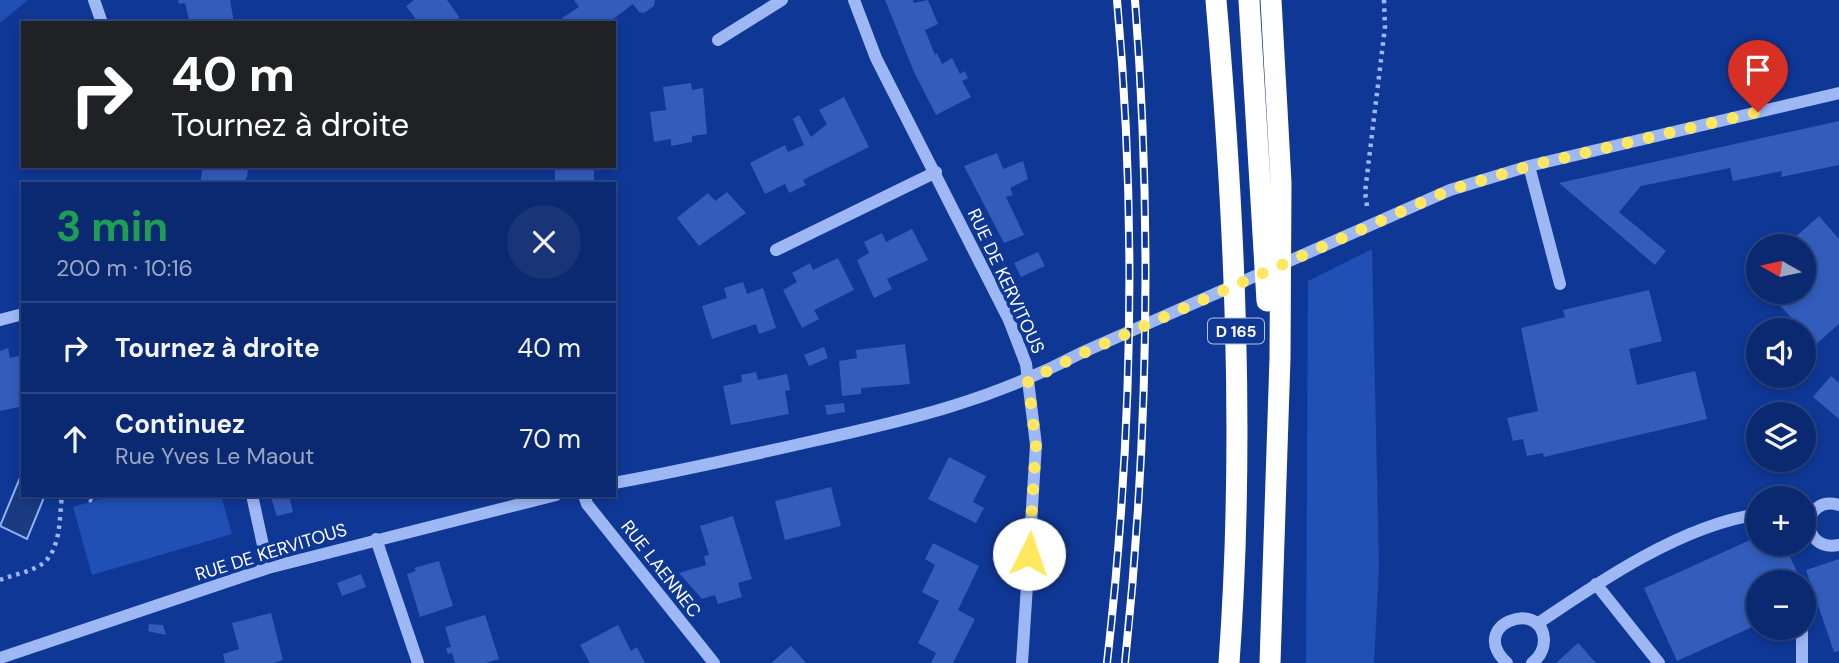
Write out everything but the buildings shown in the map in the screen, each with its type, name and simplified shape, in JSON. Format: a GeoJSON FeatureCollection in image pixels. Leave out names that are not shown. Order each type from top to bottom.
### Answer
{"type":"FeatureCollection","features":[{"type":"Feature","properties":{"kind":"highway","name":"D 165"},"geometry":{"type":"LineString","coordinates":[[1216,0],[1232,190],[1238,403],[1235,581],[1229,663]]}},
{"type":"Feature","properties":{"kind":"highway","name":"D 165"},"geometry":{"type":"LineString","coordinates":[[1250,0],[1275,454],[1274,584],[1269,663]]}},
{"type":"Feature","properties":{"kind":"highway"},"geometry":{"type":"LineString","coordinates":[[1271,0],[1281,182],[1280,358],[1275,454]]}},
{"type":"Feature","properties":{"kind":"street"},"geometry":{"type":"LineString","coordinates":[[94,0],[101,21]]}},
{"type":"Feature","properties":{"kind":"street"},"geometry":{"type":"LineString","coordinates":[[718,40],[782,0]]}},
{"type":"Feature","properties":{"kind":"street","name":"RUE DE KERVITOUS"},"geometry":{"type":"LineString","coordinates":[[616,483],[680,472],[911,419],[962,406],[1028,381],[1026,364],[1009,320],[876,58],[854,0]]}},
{"type":"Feature","properties":{"kind":"street"},"geometry":{"type":"LineString","coordinates":[[1023,663],[1036,445],[1028,381],[1081,354],[1450,190],[1529,166],[1839,93]]}},
{"type":"Feature","properties":{"kind":"street"},"geometry":{"type":"LineString","coordinates":[[1529,166],[1560,284]]}},
{"type":"Feature","properties":{"kind":"street"},"geometry":{"type":"LineString","coordinates":[[776,250],[936,172]]}},
{"type":"Feature","properties":{"kind":"street"},"geometry":{"type":"LineString","coordinates":[[0,320],[21,315]]}},
{"type":"Feature","properties":{"kind":"street"},"geometry":{"type":"LineString","coordinates":[[252,497],[268,568]]}},
{"type":"Feature","properties":{"kind":"street","name":"RUE LAENNEC"},"geometry":{"type":"LineString","coordinates":[[585,497],[587,504],[714,663]]}},
{"type":"Feature","properties":{"kind":"street","name":"RUE DE KERVITOUS"},"geometry":{"type":"LineString","coordinates":[[0,657],[268,568],[531,498]]}},
{"type":"Feature","properties":{"kind":"street"},"geometry":{"type":"LineString","coordinates":[[1816,508],[1831,502],[1839,505]]}},
{"type":"Feature","properties":{"kind":"street"},"geometry":{"type":"LineString","coordinates":[[1537,624],[1596,584],[1686,537],[1746,516]]}},
{"type":"Feature","properties":{"kind":"street"},"geometry":{"type":"LineString","coordinates":[[376,539],[418,663]]}},
{"type":"Feature","properties":{"kind":"street"},"geometry":{"type":"LineString","coordinates":[[1816,540],[1825,546],[1839,545]]}},
{"type":"Feature","properties":{"kind":"street"},"geometry":{"type":"LineString","coordinates":[[1596,584],[1659,663]]}},
{"type":"Feature","properties":{"kind":"street"},"geometry":{"type":"LineString","coordinates":[[1507,663],[1499,655],[1494,642],[1499,628],[1510,619],[1524,617],[1537,624],[1544,636],[1543,650],[1532,663]]}},
{"type":"Feature","properties":{"kind":"street"},"geometry":{"type":"LineString","coordinates":[[1802,640],[1802,663]]}},
{"type":"Feature","properties":{"kind":"path"},"geometry":{"type":"LineString","coordinates":[[1370,224],[1365,192],[1385,27],[1384,0]]}},
{"type":"Feature","properties":{"kind":"path"},"geometry":{"type":"LineString","coordinates":[[0,580],[36,568],[48,559],[57,541],[62,497]]}},
{"type":"Feature","properties":{"kind":"path"},"geometry":{"type":"LineString","coordinates":[[85,497],[92,501]]}},
{"type":"Feature","properties":{"kind":"shaded area"},"geometry":{"type":"Polygon","coordinates":[[[0,0],[28,0],[0,23],[0,0]]]}},
{"type":"Feature","properties":{"kind":"shaded area"},"geometry":{"type":"Polygon","coordinates":[[[1372,249],[1379,568],[1374,663],[1306,663],[1308,281],[1372,249]]]}},
{"type":"Feature","properties":{"kind":"shaded area"},"geometry":{"type":"Polygon","coordinates":[[[21,475],[21,497],[44,497],[27,539],[0,526],[21,475]]]}},
{"type":"Feature","properties":{"kind":"shaded area"},"geometry":{"type":"Polygon","coordinates":[[[106,497],[222,497],[232,534],[92,575],[73,507],[106,497]]]}},
{"type":"Feature","properties":{"kind":"railway"},"geometry":{"type":"LineString","coordinates":[[1107,663],[1122,498],[1129,332],[1127,166],[1117,0]]}},
{"type":"Feature","properties":{"kind":"railway"},"geometry":{"type":"LineString","coordinates":[[1125,663],[1139,498],[1145,332],[1144,165],[1135,0]]}},
{"type":"Feature","properties":{"kind":"route"},"geometry":{"type":"LineString","coordinates":[[1029,554],[1036,445],[1028,381],[1081,354],[1450,190],[1529,166],[1758,112]]}}]}
